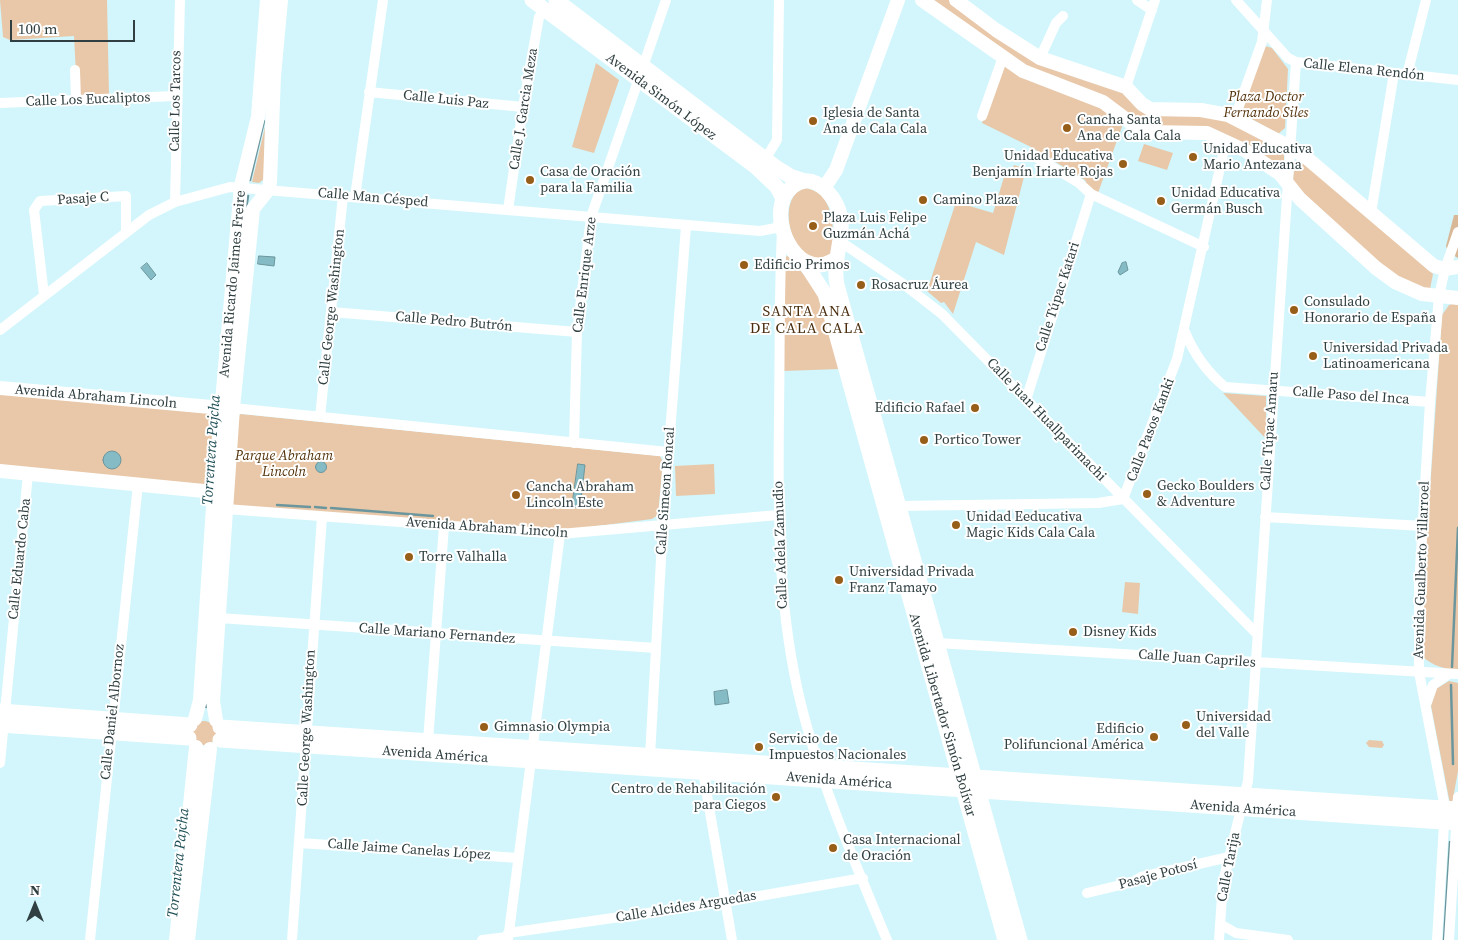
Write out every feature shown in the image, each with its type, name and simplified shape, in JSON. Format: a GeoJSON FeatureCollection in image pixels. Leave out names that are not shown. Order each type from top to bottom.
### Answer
{"type":"FeatureCollection","features":[{"type":"Feature","properties":{"kind":"main road","name":"Avenida Ricardo Jaimes Freire"},"geometry":{"type":"LineString","coordinates":[[205,733],[213,701],[219,618],[226,509],[228,408],[241,186],[258,117],[267,0]]}},
{"type":"Feature","properties":{"kind":"main road","name":"Avenida Ricardo Jaimes Freire"},"geometry":{"type":"LineString","coordinates":[[205,733],[200,700],[214,492],[228,408],[253,209],[269,189],[281,0]]}},
{"type":"Feature","properties":{"kind":"main road","name":"Avenida Simón López"},"geometry":{"type":"LineString","coordinates":[[532,0],[756,167],[778,187],[783,199]]}},
{"type":"Feature","properties":{"kind":"main road","name":"Avenida Simón López"},"geometry":{"type":"LineString","coordinates":[[556,0],[790,176],[805,181]]}},
{"type":"Feature","properties":{"kind":"main road"},"geometry":{"type":"LineString","coordinates":[[824,188],[836,170],[898,0]]}},
{"type":"Feature","properties":{"kind":"main road"},"geometry":{"type":"LineString","coordinates":[[922,0],[1030,75],[1104,102],[1139,129],[1148,132],[1207,133],[1226,141],[1275,170],[1288,185],[1376,268],[1407,288],[1439,296],[1458,298]]}},
{"type":"Feature","properties":{"kind":"main road"},"geometry":{"type":"LineString","coordinates":[[956,0],[996,30],[1040,58],[1126,87],[1142,104],[1150,109],[1201,110],[1235,117],[1290,146],[1308,159],[1418,255],[1434,266],[1451,268]]}},
{"type":"Feature","properties":{"kind":"main road"},"geometry":{"type":"LineString","coordinates":[[805,181],[817,183],[824,188],[837,206],[840,218],[841,242],[837,258],[822,266],[805,263],[792,249],[782,220],[783,199],[791,187],[805,181]]}},
{"type":"Feature","properties":{"kind":"main road","name":"Avenida Libertador Simón Bolívar"},"geometry":{"type":"LineString","coordinates":[[837,258],[835,276],[837,285],[1020,940]]}},
{"type":"Feature","properties":{"kind":"main road","name":"Avenida Libertador Simón Bolívar"},"geometry":{"type":"LineString","coordinates":[[805,263],[825,294],[1005,940]]}},
{"type":"Feature","properties":{"kind":"main road","name":"Avenida Abraham Lincoln"},"geometry":{"type":"LineString","coordinates":[[0,388],[228,408]]}},
{"type":"Feature","properties":{"kind":"main road"},"geometry":{"type":"LineString","coordinates":[[0,471],[214,492]]}},
{"type":"Feature","properties":{"kind":"main road","name":"Avenida América"},"geometry":{"type":"LineString","coordinates":[[2,718],[532,755],[704,772],[928,774],[961,783]]}},
{"type":"Feature","properties":{"kind":"main road"},"geometry":{"type":"LineString","coordinates":[[176,940],[205,733]]}},
{"type":"Feature","properties":{"kind":"main road"},"geometry":{"type":"LineString","coordinates":[[188,940],[205,733]]}},
{"type":"Feature","properties":{"kind":"main road","name":"Avenida América"},"geometry":{"type":"LineString","coordinates":[[306,740],[428,741],[532,755],[650,756],[821,774],[1243,802]]}},
{"type":"Feature","properties":{"kind":"main road"},"geometry":{"type":"LineString","coordinates":[[928,774],[943,762],[950,746]]}},
{"type":"Feature","properties":{"kind":"main road","name":"Avenida América"},"geometry":{"type":"LineString","coordinates":[[977,784],[1011,792],[1454,813]]}},
{"type":"Feature","properties":{"kind":"main road"},"geometry":{"type":"LineString","coordinates":[[988,823],[994,804],[1011,792]]}},
{"type":"Feature","properties":{"kind":"street","name":"Calle Los Tarcos"},"geometry":{"type":"LineString","coordinates":[[175,202],[176,96],[180,0]]}},
{"type":"Feature","properties":{"kind":"street"},"geometry":{"type":"LineString","coordinates":[[355,197],[383,0]]}},
{"type":"Feature","properties":{"kind":"street","name":"Calle Enrique Arze"},"geometry":{"type":"LineString","coordinates":[[574,443],[577,332],[591,217],[666,0]]}},
{"type":"Feature","properties":{"kind":"street"},"geometry":{"type":"LineString","coordinates":[[766,158],[778,140],[779,0]]}},
{"type":"Feature","properties":{"kind":"street"},"geometry":{"type":"LineString","coordinates":[[1126,87],[1154,5],[1137,0]]}},
{"type":"Feature","properties":{"kind":"street","name":"Calle Elena Rendón"},"geometry":{"type":"LineString","coordinates":[[1236,0],[1288,58],[1296,62],[1458,80]]}},
{"type":"Feature","properties":{"kind":"street"},"geometry":{"type":"LineString","coordinates":[[1235,117],[1262,42],[1267,0]]}},
{"type":"Feature","properties":{"kind":"street"},"geometry":{"type":"LineString","coordinates":[[1407,75],[1426,0]]}},
{"type":"Feature","properties":{"kind":"street","name":"Calle J. Garcia Meza"},"geometry":{"type":"LineString","coordinates":[[508,210],[523,107],[539,17],[545,10]]}},
{"type":"Feature","properties":{"kind":"street"},"geometry":{"type":"LineString","coordinates":[[1040,58],[1056,23],[1063,16]]}},
{"type":"Feature","properties":{"kind":"street"},"geometry":{"type":"LineString","coordinates":[[982,116],[1002,57]]}},
{"type":"Feature","properties":{"kind":"street","name":"Calle Túpac Amaru"},"geometry":{"type":"LineString","coordinates":[[1243,802],[1248,781],[1272,391],[1296,62]]}},
{"type":"Feature","properties":{"kind":"street"},"geometry":{"type":"LineString","coordinates":[[75,70],[76,100]]}},
{"type":"Feature","properties":{"kind":"street"},"geometry":{"type":"LineString","coordinates":[[1371,213],[1394,73]]}},
{"type":"Feature","properties":{"kind":"street","name":"Calle Luis Paz"},"geometry":{"type":"LineString","coordinates":[[369,92],[523,107]]}},
{"type":"Feature","properties":{"kind":"street","name":"Calle Los Eucaliptos"},"geometry":{"type":"LineString","coordinates":[[0,104],[176,96]]}},
{"type":"Feature","properties":{"kind":"street","name":"Calle Pasos Kanki"},"geometry":{"type":"LineString","coordinates":[[899,506],[1098,503],[1123,499],[1178,359],[1226,141]]}},
{"type":"Feature","properties":{"kind":"street"},"geometry":{"type":"LineString","coordinates":[[1034,156],[1080,183],[1090,194],[1204,247]]}},
{"type":"Feature","properties":{"kind":"street","name":"Calle Man Césped"},"geometry":{"type":"LineString","coordinates":[[0,330],[44,294],[149,215],[175,202],[215,190],[241,186],[766,232],[776,228],[782,220]]}},
{"type":"Feature","properties":{"kind":"street","name":"Calle Túpac Katari"},"geometry":{"type":"LineString","coordinates":[[1026,400],[1090,194]]}},
{"type":"Feature","properties":{"kind":"street","name":"Pasaje C"},"geometry":{"type":"LineString","coordinates":[[44,294],[34,210],[40,201],[126,196],[126,232]]}},
{"type":"Feature","properties":{"kind":"street","name":"Calle George Washington"},"geometry":{"type":"LineString","coordinates":[[320,417],[344,196]]}},
{"type":"Feature","properties":{"kind":"street","name":"Calle Adela Zamudio"},"geometry":{"type":"LineString","coordinates":[[782,220],[778,515],[780,581],[786,629],[797,688],[821,774],[887,940]]}},
{"type":"Feature","properties":{"kind":"street","name":"Calle Simeon Roncal"},"geometry":{"type":"LineString","coordinates":[[650,756],[662,524],[686,226]]}},
{"type":"Feature","properties":{"kind":"street","name":"Avenida Gualberto Villarroel"},"geometry":{"type":"LineString","coordinates":[[1449,940],[1454,813],[1419,672],[1419,586],[1430,402],[1439,296],[1451,268],[1458,232]]}},
{"type":"Feature","properties":{"kind":"street","name":"Calle Juan Huallparimachi"},"geometry":{"type":"LineString","coordinates":[[841,242],[906,286],[942,314],[1258,635]]}},
{"type":"Feature","properties":{"kind":"street","name":"Calle Pedro Butrón"},"geometry":{"type":"LineString","coordinates":[[331,312],[577,332]]}},
{"type":"Feature","properties":{"kind":"street","name":"Calle Paso del Inca"},"geometry":{"type":"LineString","coordinates":[[1185,332],[1197,356],[1213,376],[1225,387],[1430,402]]}},
{"type":"Feature","properties":{"kind":"street"},"geometry":{"type":"LineString","coordinates":[[1178,359],[1197,356]]}},
{"type":"Feature","properties":{"kind":"street","name":"Avenida Abraham Lincoln"},"geometry":{"type":"LineString","coordinates":[[228,408],[668,452]]}},
{"type":"Feature","properties":{"kind":"street","name":"Calle Eduardo Caba"},"geometry":{"type":"LineString","coordinates":[[0,763],[2,718],[28,474]]}},
{"type":"Feature","properties":{"kind":"street","name":"Calle Daniel Albornoz"},"geometry":{"type":"LineString","coordinates":[[90,940],[111,726],[138,484]]}},
{"type":"Feature","properties":{"kind":"street","name":"Avenida Abraham Lincoln"},"geometry":{"type":"LineString","coordinates":[[226,509],[560,534],[778,515]]}},
{"type":"Feature","properties":{"kind":"street","name":"Calle George Washington"},"geometry":{"type":"LineString","coordinates":[[292,940],[322,517]]}},
{"type":"Feature","properties":{"kind":"street"},"geometry":{"type":"LineString","coordinates":[[1265,517],[1423,526]]}},
{"type":"Feature","properties":{"kind":"street"},"geometry":{"type":"LineString","coordinates":[[428,741],[444,526]]}},
{"type":"Feature","properties":{"kind":"street"},"geometry":{"type":"LineString","coordinates":[[508,937],[560,534]]}},
{"type":"Feature","properties":{"kind":"street","name":"Calle Mariano Fernandez"},"geometry":{"type":"LineString","coordinates":[[219,618],[546,642],[656,648]]}},
{"type":"Feature","properties":{"kind":"street","name":"Calle Juan Capriles"},"geometry":{"type":"LineString","coordinates":[[937,643],[1455,675]]}},
{"type":"Feature","properties":{"kind":"street"},"geometry":{"type":"LineString","coordinates":[[1426,705],[1433,685],[1455,675]]}},
{"type":"Feature","properties":{"kind":"street"},"geometry":{"type":"LineString","coordinates":[[704,772],[732,940]]}},
{"type":"Feature","properties":{"kind":"street","name":"Calle Tarija"},"geometry":{"type":"LineString","coordinates":[[1219,940],[1223,882],[1243,802]]}},
{"type":"Feature","properties":{"kind":"street","name":"Avenida Gualberto Villarroel"},"geometry":{"type":"LineString","coordinates":[[1437,940],[1454,813]]}},
{"type":"Feature","properties":{"kind":"street","name":"Calle Jaime Canelas López"},"geometry":{"type":"LineString","coordinates":[[300,843],[518,858]]}},
{"type":"Feature","properties":{"kind":"street","name":"Pasaje Potosí"},"geometry":{"type":"LineString","coordinates":[[1086,893],[1133,882],[1141,877],[1228,857]]}},
{"type":"Feature","properties":{"kind":"street","name":"Calle Alcides Arguedas"},"geometry":{"type":"LineString","coordinates":[[482,940],[725,902],[862,878]]}},
{"type":"Feature","properties":{"kind":"street"},"geometry":{"type":"LineString","coordinates":[[1220,924],[1236,933],[1288,940]]}},
{"type":"Feature","properties":{"kind":"green space"},"geometry":{"type":"Polygon","coordinates":[[[0,0],[107,0],[109,95],[81,96],[77,93],[74,36],[10,40],[3,37],[0,0]]]}},
{"type":"Feature","properties":{"kind":"green space"},"geometry":{"type":"Polygon","coordinates":[[[928,0],[949,0],[1003,39],[1123,91],[1133,100],[1221,116],[1284,149],[1284,165],[1278,165],[1232,140],[1146,128],[1036,75],[928,0]]]}},
{"type":"Feature","properties":{"kind":"green space","name":"Plaza Doctor Fernando Siles"},"geometry":{"type":"Polygon","coordinates":[[[1265,46],[1272,48],[1288,69],[1285,128],[1278,134],[1241,113],[1265,46]]]}},
{"type":"Feature","properties":{"kind":"green space"},"geometry":{"type":"Polygon","coordinates":[[[596,63],[619,80],[594,153],[572,147],[596,63]]]}},
{"type":"Feature","properties":{"kind":"green space"},"geometry":{"type":"Polygon","coordinates":[[[1003,63],[1095,103],[1123,124],[1098,193],[1088,187],[1085,180],[1031,147],[982,123],[1003,63]]]}},
{"type":"Feature","properties":{"kind":"green space"},"geometry":{"type":"Polygon","coordinates":[[[265,127],[264,179],[259,183],[252,182],[265,127]]]}},
{"type":"Feature","properties":{"kind":"green space"},"geometry":{"type":"Polygon","coordinates":[[[1144,144],[1173,153],[1167,170],[1138,161],[1144,144]]]}},
{"type":"Feature","properties":{"kind":"green space"},"geometry":{"type":"Polygon","coordinates":[[[1297,159],[1302,159],[1433,274],[1430,289],[1416,286],[1400,278],[1382,265],[1301,193],[1292,180],[1297,159]]]}},
{"type":"Feature","properties":{"kind":"green space"},"geometry":{"type":"Polygon","coordinates":[[[1014,165],[1026,169],[1004,255],[976,242],[953,314],[944,302],[941,303],[927,291],[956,202],[993,213],[1004,177],[1011,173],[1014,165]]]}},
{"type":"Feature","properties":{"kind":"green space","name":"Plaza Luis Felipe Guzmán Achá"},"geometry":{"type":"Polygon","coordinates":[[[803,188],[813,190],[821,195],[827,203],[830,212],[833,233],[832,253],[823,260],[804,254],[798,248],[791,230],[789,210],[791,201],[796,193],[803,188]]]}},
{"type":"Feature","properties":{"kind":"green space"},"geometry":{"type":"Polygon","coordinates":[[[788,256],[817,290],[840,369],[783,371],[785,257],[788,256]]]}},
{"type":"Feature","properties":{"kind":"green space"},"geometry":{"type":"Polygon","coordinates":[[[1458,302],[1458,669],[1449,669],[1440,667],[1424,658],[1423,591],[1442,315],[1449,305],[1458,302]]]}},
{"type":"Feature","properties":{"kind":"green space","name":"Parque Abraham Lincoln"},"geometry":{"type":"Polygon","coordinates":[[[0,392],[213,414],[211,480],[207,486],[0,467],[0,392]]]}},
{"type":"Feature","properties":{"kind":"green space"},"geometry":{"type":"Polygon","coordinates":[[[1223,393],[1266,396],[1266,439],[1223,393]]]}},
{"type":"Feature","properties":{"kind":"green space","name":"Parque Abraham Lincoln"},"geometry":{"type":"Polygon","coordinates":[[[239,415],[660,456],[663,462],[658,515],[652,519],[566,530],[238,507],[232,504],[239,415]]]}},
{"type":"Feature","properties":{"kind":"green space"},"geometry":{"type":"Polygon","coordinates":[[[714,464],[715,494],[676,496],[675,466],[714,464]]]}},
{"type":"Feature","properties":{"kind":"green space"},"geometry":{"type":"Polygon","coordinates":[[[1125,582],[1140,583],[1138,614],[1122,612],[1125,582]]]}},
{"type":"Feature","properties":{"kind":"green space"},"geometry":{"type":"Polygon","coordinates":[[[1449,681],[1458,683],[1458,771],[1452,804],[1450,804],[1431,706],[1436,689],[1449,681]]]}},
{"type":"Feature","properties":{"kind":"green space"},"geometry":{"type":"Polygon","coordinates":[[[204,721],[212,725],[216,733],[212,741],[204,745],[196,741],[192,733],[196,725],[204,721]]]}},
{"type":"Feature","properties":{"kind":"green space"},"geometry":{"type":"Polygon","coordinates":[[[1369,740],[1382,741],[1384,745],[1382,748],[1369,747],[1366,743],[1369,740]]]}},
{"type":"Feature","properties":{"kind":"shaded area"},"geometry":{"type":"Polygon","coordinates":[[[1454,215],[1458,215],[1458,258],[1448,252],[1446,246],[1454,215]]]}},
{"type":"Feature","properties":{"kind":"water"},"geometry":{"type":"Polygon","coordinates":[[[259,256],[275,257],[274,266],[258,264],[259,256]]]}},
{"type":"Feature","properties":{"kind":"water"},"geometry":{"type":"Polygon","coordinates":[[[1126,262],[1128,270],[1120,275],[1118,272],[1122,263],[1126,262]]]}},
{"type":"Feature","properties":{"kind":"water"},"geometry":{"type":"Polygon","coordinates":[[[147,263],[156,275],[151,280],[141,268],[147,263]]]}},
{"type":"Feature","properties":{"kind":"water"},"geometry":{"type":"Polygon","coordinates":[[[108,451],[116,451],[121,456],[119,467],[108,469],[103,464],[103,456],[108,451]]]}},
{"type":"Feature","properties":{"kind":"water"},"geometry":{"type":"Polygon","coordinates":[[[321,461],[327,467],[321,473],[315,467],[321,461]]]}},
{"type":"Feature","properties":{"kind":"water"},"geometry":{"type":"Polygon","coordinates":[[[578,464],[585,465],[580,508],[572,507],[578,464]]]}},
{"type":"Feature","properties":{"kind":"water"},"geometry":{"type":"Polygon","coordinates":[[[727,690],[729,703],[715,705],[714,692],[727,690]]]}},
{"type":"Feature","properties":{"kind":"waterway","name":"Torrentera Pajcha"},"geometry":{"type":"LineString","coordinates":[[250,180],[264,121]]}},
{"type":"Feature","properties":{"kind":"waterway","name":"Torrentera Pajcha"},"geometry":{"type":"LineString","coordinates":[[246,209],[248,196]]}},
{"type":"Feature","properties":{"kind":"waterway"},"geometry":{"type":"LineString","coordinates":[[277,505],[310,507]]}},
{"type":"Feature","properties":{"kind":"waterway"},"geometry":{"type":"LineString","coordinates":[[315,507],[326,508]]}},
{"type":"Feature","properties":{"kind":"waterway"},"geometry":{"type":"LineString","coordinates":[[331,508],[433,516]]}},
{"type":"Feature","properties":{"kind":"waterway"},"geometry":{"type":"LineString","coordinates":[[1452,667],[1458,528]]}},
{"type":"Feature","properties":{"kind":"waterway"},"geometry":{"type":"LineString","coordinates":[[1451,685],[1453,764]]}},
{"type":"Feature","properties":{"kind":"waterway","name":"Torrentera Pajcha"},"geometry":{"type":"LineString","coordinates":[[206,700],[206,707]]}},
{"type":"Feature","properties":{"kind":"waterway","name":"Torrentera Pajcha"},"geometry":{"type":"LineString","coordinates":[[201,767],[202,759]]}},
{"type":"Feature","properties":{"kind":"waterway"},"geometry":{"type":"LineString","coordinates":[[1444,940],[1450,842]]}},
{"type":"Feature","properties":{"kind":"place","name":"Iglesia de Santa Ana de Cala Cala"},"geometry":{"type":"Point","coordinates":[813,121]}},
{"type":"Feature","properties":{"kind":"place","name":"Cancha Santa Ana de Cala Cala"},"geometry":{"type":"Point","coordinates":[1067,128]}},
{"type":"Feature","properties":{"kind":"place","name":"Unidad Educativa Mario Antezana"},"geometry":{"type":"Point","coordinates":[1193,157]}},
{"type":"Feature","properties":{"kind":"place","name":"Unidad Educativa Benjamín Iriarte Rojas"},"geometry":{"type":"Point","coordinates":[1123,164]}},
{"type":"Feature","properties":{"kind":"place","name":"Casa de Oración para la Familia"},"geometry":{"type":"Point","coordinates":[530,180]}},
{"type":"Feature","properties":{"kind":"place","name":"Camino Plaza"},"geometry":{"type":"Point","coordinates":[923,200]}},
{"type":"Feature","properties":{"kind":"place","name":"Unidad Educativa Germán Busch"},"geometry":{"type":"Point","coordinates":[1161,201]}},
{"type":"Feature","properties":{"kind":"place","name":"Plaza Luis Felipe Guzmán Achá"},"geometry":{"type":"Point","coordinates":[813,226]}},
{"type":"Feature","properties":{"kind":"place","name":"Edificio Primos"},"geometry":{"type":"Point","coordinates":[744,265]}},
{"type":"Feature","properties":{"kind":"place","name":"Rosacruz Áurea"},"geometry":{"type":"Point","coordinates":[861,285]}},
{"type":"Feature","properties":{"kind":"place","name":"Consulado Honorario de España"},"geometry":{"type":"Point","coordinates":[1294,310]}},
{"type":"Feature","properties":{"kind":"place","name":"Universidad Privada Latinoamericana"},"geometry":{"type":"Point","coordinates":[1313,356]}},
{"type":"Feature","properties":{"kind":"place","name":"Edificio Rafael"},"geometry":{"type":"Point","coordinates":[975,408]}},
{"type":"Feature","properties":{"kind":"place","name":"Portico Tower"},"geometry":{"type":"Point","coordinates":[924,440]}},
{"type":"Feature","properties":{"kind":"place","name":"Gecko Boulders & Adventure"},"geometry":{"type":"Point","coordinates":[1147,494]}},
{"type":"Feature","properties":{"kind":"place","name":"Cancha Abraham Lincoln Este"},"geometry":{"type":"Point","coordinates":[516,495]}},
{"type":"Feature","properties":{"kind":"place","name":"Unidad Eeducativa Magic Kids Cala Cala"},"geometry":{"type":"Point","coordinates":[956,525]}},
{"type":"Feature","properties":{"kind":"place","name":"Torre Valhalla"},"geometry":{"type":"Point","coordinates":[409,557]}},
{"type":"Feature","properties":{"kind":"place","name":"Universidad Privada Franz Tamayo"},"geometry":{"type":"Point","coordinates":[839,580]}},
{"type":"Feature","properties":{"kind":"place","name":"Disney Kids"},"geometry":{"type":"Point","coordinates":[1073,632]}},
{"type":"Feature","properties":{"kind":"place","name":"Universidad del Valle"},"geometry":{"type":"Point","coordinates":[1186,725]}},
{"type":"Feature","properties":{"kind":"place","name":"Gimnasio Olympia"},"geometry":{"type":"Point","coordinates":[484,727]}},
{"type":"Feature","properties":{"kind":"place","name":"Edificio Polifuncional América"},"geometry":{"type":"Point","coordinates":[1154,737]}},
{"type":"Feature","properties":{"kind":"place","name":"Servicio de Impuestos Nacionales"},"geometry":{"type":"Point","coordinates":[759,747]}},
{"type":"Feature","properties":{"kind":"place","name":"Centro de Rehabilitación para Ciegos"},"geometry":{"type":"Point","coordinates":[776,797]}},
{"type":"Feature","properties":{"kind":"place","name":"Casa Internacional de Oración"},"geometry":{"type":"Point","coordinates":[833,848]}},
{"type":"Feature","properties":{"kind":"district","name":"SANTA ANA DE CALA CALA"},"geometry":{"type":"Point","coordinates":[807,320]}}]}
